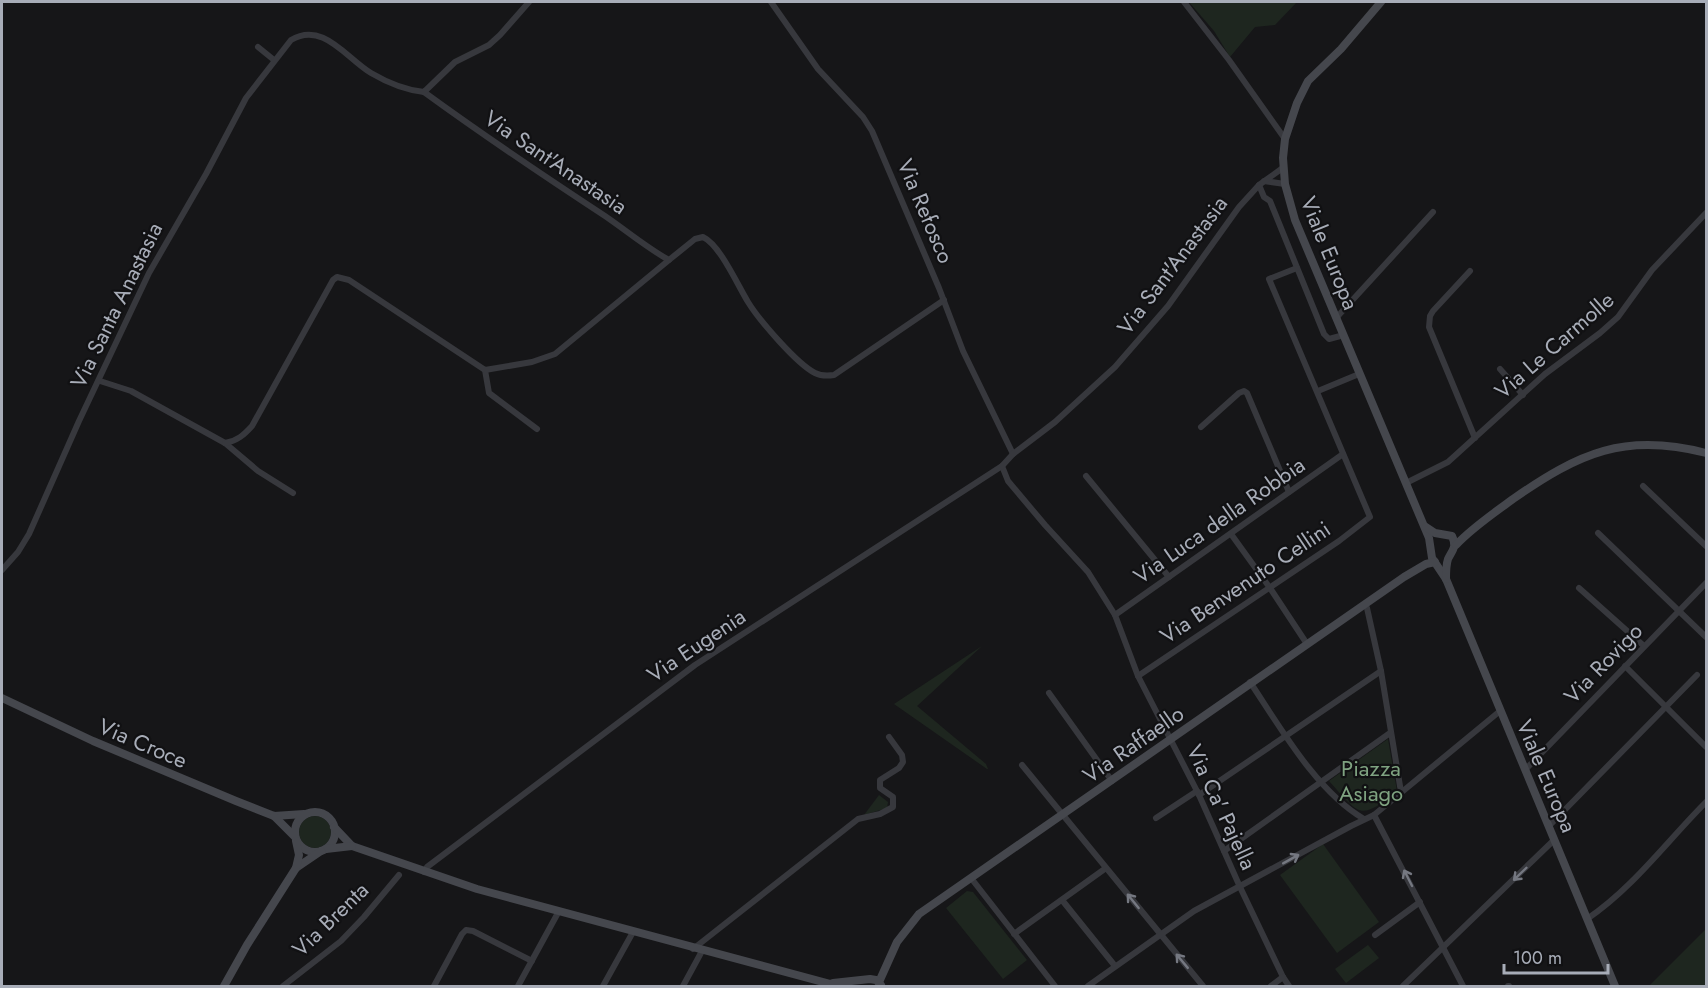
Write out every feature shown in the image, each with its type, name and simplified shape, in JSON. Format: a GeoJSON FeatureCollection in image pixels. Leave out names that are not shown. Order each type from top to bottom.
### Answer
{"type":"FeatureCollection","features":[{"type":"Feature","properties":{"kind":"main road","name":"Viale Europa"},"geometry":{"type":"LineString","coordinates":[[1381,2],[1341,50],[1308,81],[1297,103],[1285,140],[1285,184],[1295,220],[1424,525],[1431,555],[1446,579],[1615,987]]}},
{"type":"Feature","properties":{"kind":"main road","name":"Viale Europa"},"geometry":{"type":"LineString","coordinates":[[1446,579],[1447,561],[1456,545],[1468,532],[1546,476],[1570,463],[1629,444],[1681,446],[1707,453]]}},
{"type":"Feature","properties":{"kind":"main road"},"geometry":{"type":"LineString","coordinates":[[1424,525],[1430,531],[1452,536],[1456,545]]}},
{"type":"Feature","properties":{"kind":"main road"},"geometry":{"type":"LineString","coordinates":[[1431,549],[1436,538],[1444,534],[1468,532]]}},
{"type":"Feature","properties":{"kind":"main road","name":"Via Raffaello"},"geometry":{"type":"LineString","coordinates":[[1416,569],[1431,549]]}},
{"type":"Feature","properties":{"kind":"main road"},"geometry":{"type":"LineString","coordinates":[[1436,562],[1447,561]]}},
{"type":"Feature","properties":{"kind":"main road","name":"Via Raffaello"},"geometry":{"type":"LineString","coordinates":[[871,983],[887,963],[897,942],[918,914],[1416,569],[1436,562]]}},
{"type":"Feature","properties":{"kind":"main road","name":"Via Croce"},"geometry":{"type":"LineString","coordinates":[[2,698],[130,758],[274,816],[304,849],[315,852],[324,850]]}},
{"type":"Feature","properties":{"kind":"main road","name":"Via Croce"},"geometry":{"type":"LineString","coordinates":[[274,816],[322,813],[328,816],[334,827]]}},
{"type":"Feature","properties":{"kind":"main road"},"geometry":{"type":"LineString","coordinates":[[296,868],[299,855],[296,824],[304,814]]}},
{"type":"Feature","properties":{"kind":"main road"},"geometry":{"type":"LineString","coordinates":[[334,827],[352,846],[477,889],[838,987]]}},
{"type":"Feature","properties":{"kind":"main road"},"geometry":{"type":"LineString","coordinates":[[324,850],[334,839],[334,827]]}},
{"type":"Feature","properties":{"kind":"main road"},"geometry":{"type":"LineString","coordinates":[[324,850],[352,846]]}},
{"type":"Feature","properties":{"kind":"main road","name":"Via Brenta"},"geometry":{"type":"LineString","coordinates":[[224,987],[247,945],[296,868],[324,850]]}},
{"type":"Feature","properties":{"kind":"main road"},"geometry":{"type":"LineString","coordinates":[[827,983],[871,983]]}},
{"type":"Feature","properties":{"kind":"street"},"geometry":{"type":"LineString","coordinates":[[424,92],[455,62],[489,45],[529,2]]}},
{"type":"Feature","properties":{"kind":"street","name":"Via Refosco"},"geometry":{"type":"LineString","coordinates":[[771,2],[818,69],[863,117],[872,131],[944,300],[963,351],[1013,454]]}},
{"type":"Feature","properties":{"kind":"street"},"geometry":{"type":"LineString","coordinates":[[1184,2],[1229,60],[1285,140]]}},
{"type":"Feature","properties":{"kind":"street","name":"Via Santa Anastasia"},"geometry":{"type":"LineString","coordinates":[[2,570],[18,552],[29,534],[79,421],[100,381],[118,336],[159,255],[206,174],[246,98],[291,40],[298,36],[316,34],[325,38],[369,72],[408,90],[424,92]]}},
{"type":"Feature","properties":{"kind":"street"},"geometry":{"type":"LineString","coordinates":[[258,47],[274,60]]}},
{"type":"Feature","properties":{"kind":"street","name":"Via Sant'Anastasia"},"geometry":{"type":"LineString","coordinates":[[424,92],[501,148],[669,260]]}},
{"type":"Feature","properties":{"kind":"street","name":"Via Sant'Anastasia"},"geometry":{"type":"LineString","coordinates":[[1002,466],[1013,454],[1055,422],[1115,367],[1168,306],[1239,207],[1261,183],[1284,167]]}},
{"type":"Feature","properties":{"kind":"street"},"geometry":{"type":"LineString","coordinates":[[1261,183],[1285,184]]}},
{"type":"Feature","properties":{"kind":"street","name":"Viale Europa"},"geometry":{"type":"LineString","coordinates":[[1261,183],[1264,197],[1270,201],[1324,334],[1329,339],[1344,335]]}},
{"type":"Feature","properties":{"kind":"street"},"geometry":{"type":"LineString","coordinates":[[1337,317],[1433,212]]}},
{"type":"Feature","properties":{"kind":"street","name":"Via Le Carmolle"},"geometry":{"type":"LineString","coordinates":[[1406,483],[1448,462],[1552,368],[1600,333],[1618,316],[1652,270],[1706,213]]}},
{"type":"Feature","properties":{"kind":"street"},"geometry":{"type":"LineString","coordinates":[[225,443],[242,437],[252,426],[333,280],[337,277],[349,280],[485,370],[532,362],[555,354],[695,239],[703,237],[716,248],[750,305],[785,347],[806,366],[821,375],[834,375],[944,300]]}},
{"type":"Feature","properties":{"kind":"street"},"geometry":{"type":"LineString","coordinates":[[1297,268],[1269,279],[1343,454]]}},
{"type":"Feature","properties":{"kind":"street"},"geometry":{"type":"LineString","coordinates":[[1470,271],[1430,316],[1430,327],[1475,438]]}},
{"type":"Feature","properties":{"kind":"street"},"geometry":{"type":"LineString","coordinates":[[1500,369],[1523,395]]}},
{"type":"Feature","properties":{"kind":"street"},"geometry":{"type":"LineString","coordinates":[[485,370],[489,393],[537,429]]}},
{"type":"Feature","properties":{"kind":"street"},"geometry":{"type":"LineString","coordinates":[[1318,391],[1359,374]]}},
{"type":"Feature","properties":{"kind":"street"},"geometry":{"type":"LineString","coordinates":[[100,381],[131,391],[225,443],[258,471],[293,493]]}},
{"type":"Feature","properties":{"kind":"street"},"geometry":{"type":"LineString","coordinates":[[1201,427],[1239,393],[1244,391],[1247,393],[1289,492]]}},
{"type":"Feature","properties":{"kind":"street","name":"Via Luca della Robbia"},"geometry":{"type":"LineString","coordinates":[[1115,615],[1343,454]]}},
{"type":"Feature","properties":{"kind":"street","name":"Via Benvenuto Cellini"},"geometry":{"type":"LineString","coordinates":[[1138,676],[1339,541],[1370,517],[1343,454]]}},
{"type":"Feature","properties":{"kind":"street","name":"Via Ca' Pajella"},"geometry":{"type":"LineString","coordinates":[[1002,466],[1008,481],[1088,572],[1115,615],[1138,676],[1198,793],[1240,887],[1289,987]]}},
{"type":"Feature","properties":{"kind":"street","name":"Via Eugenia"},"geometry":{"type":"LineString","coordinates":[[424,872],[427,867],[695,665],[1002,466]]}},
{"type":"Feature","properties":{"kind":"street"},"geometry":{"type":"LineString","coordinates":[[1086,476],[1169,577]]}},
{"type":"Feature","properties":{"kind":"street"},"geometry":{"type":"LineString","coordinates":[[1643,486],[1707,546]]}},
{"type":"Feature","properties":{"kind":"street"},"geometry":{"type":"LineString","coordinates":[[1598,533],[1707,637]]}},
{"type":"Feature","properties":{"kind":"street"},"geometry":{"type":"LineString","coordinates":[[1231,534],[1307,644]]}},
{"type":"Feature","properties":{"kind":"street","name":"Via Rovigo"},"geometry":{"type":"LineString","coordinates":[[1526,770],[1707,583]]}},
{"type":"Feature","properties":{"kind":"street"},"geometry":{"type":"LineString","coordinates":[[1579,588],[1644,646]]}},
{"type":"Feature","properties":{"kind":"street"},"geometry":{"type":"LineString","coordinates":[[1365,604],[1381,671],[1401,792]]}},
{"type":"Feature","properties":{"kind":"street"},"geometry":{"type":"LineString","coordinates":[[1625,666],[1707,747]]}},
{"type":"Feature","properties":{"kind":"street"},"geometry":{"type":"LineString","coordinates":[[1156,818],[1198,793],[1381,671]]}},
{"type":"Feature","properties":{"kind":"street"},"geometry":{"type":"LineString","coordinates":[[1549,826],[1697,675]]}},
{"type":"Feature","properties":{"kind":"street"},"geometry":{"type":"LineString","coordinates":[[1250,682],[1284,736],[1320,782],[1356,815],[1364,819]]}},
{"type":"Feature","properties":{"kind":"street"},"geometry":{"type":"LineString","coordinates":[[1049,693],[1112,781]]}},
{"type":"Feature","properties":{"kind":"street"},"geometry":{"type":"LineString","coordinates":[[1088,987],[1194,911],[1374,815],[1500,711]]}},
{"type":"Feature","properties":{"kind":"street"},"geometry":{"type":"LineString","coordinates":[[1224,850],[1390,733]]}},
{"type":"Feature","properties":{"kind":"street"},"geometry":{"type":"LineString","coordinates":[[683,987],[698,950],[858,819],[880,814],[893,807],[893,797],[880,788],[880,780],[899,768],[903,762],[902,755],[889,737]]}},
{"type":"Feature","properties":{"kind":"street"},"geometry":{"type":"LineString","coordinates":[[1022,765],[1203,987]]}},
{"type":"Feature","properties":{"kind":"street"},"geometry":{"type":"LineString","coordinates":[[1587,919],[1602,909],[1649,865],[1707,802]]}},
{"type":"Feature","properties":{"kind":"street"},"geometry":{"type":"LineString","coordinates":[[1374,815],[1463,987]]}},
{"type":"Feature","properties":{"kind":"street"},"geometry":{"type":"LineString","coordinates":[[1403,987],[1554,840]]}},
{"type":"Feature","properties":{"kind":"street"},"geometry":{"type":"LineString","coordinates":[[1014,934],[1106,868]]}},
{"type":"Feature","properties":{"kind":"street","name":"Via Brenta"},"geometry":{"type":"LineString","coordinates":[[283,987],[341,941],[399,875]]}},
{"type":"Feature","properties":{"kind":"street"},"geometry":{"type":"LineString","coordinates":[[971,878],[1055,987]]}},
{"type":"Feature","properties":{"kind":"street"},"geometry":{"type":"LineString","coordinates":[[1062,900],[1115,966]]}},
{"type":"Feature","properties":{"kind":"street"},"geometry":{"type":"LineString","coordinates":[[1375,935],[1420,902]]}},
{"type":"Feature","properties":{"kind":"street"},"geometry":{"type":"LineString","coordinates":[[518,987],[559,911]]}},
{"type":"Feature","properties":{"kind":"street"},"geometry":{"type":"LineString","coordinates":[[434,987],[466,930],[532,961]]}},
{"type":"Feature","properties":{"kind":"street"},"geometry":{"type":"LineString","coordinates":[[603,987],[633,932]]}},
{"type":"Feature","properties":{"kind":"street"},"geometry":{"type":"LineString","coordinates":[[1270,987],[1283,977]]}},
{"type":"Feature","properties":{"kind":"green space"},"geometry":{"type":"Polygon","coordinates":[[[1189,2],[1297,2],[1275,25],[1255,27],[1230,57],[1214,31],[1189,2]]]}},
{"type":"Feature","properties":{"kind":"green space"},"geometry":{"type":"Polygon","coordinates":[[[982,646],[917,706],[986,764],[988,769],[894,704],[982,646]]]}},
{"type":"Feature","properties":{"kind":"green space","name":"Piazza Asiago"},"geometry":{"type":"Polygon","coordinates":[[[1388,739],[1397,791],[1375,807],[1360,810],[1347,801],[1329,781],[1388,739]]]}},
{"type":"Feature","properties":{"kind":"green space"},"geometry":{"type":"Polygon","coordinates":[[[879,795],[888,802],[887,808],[864,815],[879,795]]]}},
{"type":"Feature","properties":{"kind":"green space"},"geometry":{"type":"Polygon","coordinates":[[[315,816],[326,821],[331,832],[326,843],[315,848],[304,843],[299,832],[304,821],[315,816]]]}},
{"type":"Feature","properties":{"kind":"green space"},"geometry":{"type":"Polygon","coordinates":[[[1323,844],[1379,922],[1337,953],[1280,875],[1323,844]]]}},
{"type":"Feature","properties":{"kind":"green space"},"geometry":{"type":"Polygon","coordinates":[[[967,891],[973,892],[1027,960],[1003,979],[946,908],[967,891]]]}},
{"type":"Feature","properties":{"kind":"green space"},"geometry":{"type":"Polygon","coordinates":[[[1706,929],[1706,986],[1649,986],[1706,929]]]}},
{"type":"Feature","properties":{"kind":"green space"},"geometry":{"type":"Polygon","coordinates":[[[1368,945],[1379,958],[1346,983],[1335,969],[1368,945]]]}}]}
